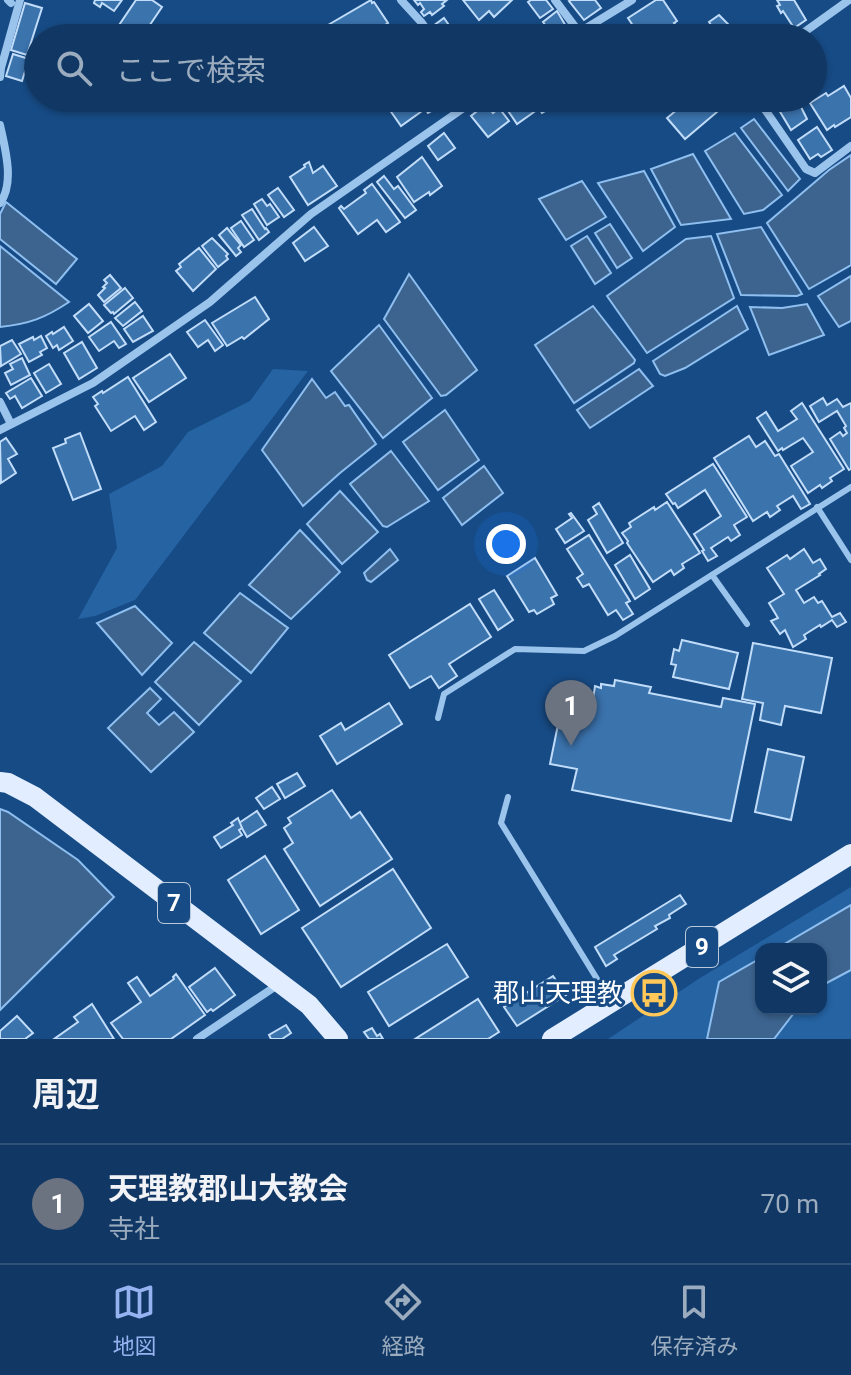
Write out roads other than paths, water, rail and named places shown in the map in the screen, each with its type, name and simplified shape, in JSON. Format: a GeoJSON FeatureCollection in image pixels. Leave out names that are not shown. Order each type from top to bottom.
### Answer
{"type":"FeatureCollection","features":[{"type":"Feature","properties":{"kind":"main road","name":"7"},"geometry":{"type":"LineString","coordinates":[[0,782],[35,797],[281,983],[309,1005],[338,1039]]}},
{"type":"Feature","properties":{"kind":"main road","name":"9"},"geometry":{"type":"LineString","coordinates":[[552,1039],[851,854]]}},
{"type":"Feature","properties":{"kind":"street"},"geometry":{"type":"LineString","coordinates":[[401,0],[423,24]]}},
{"type":"Feature","properties":{"kind":"street"},"geometry":{"type":"LineString","coordinates":[[555,0],[573,24]]}},
{"type":"Feature","properties":{"kind":"street"},"geometry":{"type":"LineString","coordinates":[[592,24],[632,0]]}},
{"type":"Feature","properties":{"kind":"street"},"geometry":{"type":"LineString","coordinates":[[816,24],[849,0]]}},
{"type":"Feature","properties":{"kind":"street"},"geometry":{"type":"LineString","coordinates":[[0,77],[13,1]]}},
{"type":"Feature","properties":{"kind":"street"},"geometry":{"type":"LineString","coordinates":[[0,430],[93,383],[210,302],[311,214],[457,112]]}},
{"type":"Feature","properties":{"kind":"street"},"geometry":{"type":"LineString","coordinates":[[767,112],[806,169],[815,173],[851,146]]}},
{"type":"Feature","properties":{"kind":"street"},"geometry":{"type":"LineString","coordinates":[[0,125],[8,164],[5,197],[0,203]]}},
{"type":"Feature","properties":{"kind":"street"},"geometry":{"type":"LineString","coordinates":[[0,402],[11,424]]}},
{"type":"Feature","properties":{"kind":"street"},"geometry":{"type":"LineString","coordinates":[[197,1039],[281,983]]}},
{"type":"Feature","properties":{"kind":"lane"},"geometry":{"type":"LineString","coordinates":[[438,718],[444,694],[515,649],[584,651],[615,636],[851,487]]}},
{"type":"Feature","properties":{"kind":"lane"},"geometry":{"type":"LineString","coordinates":[[817,507],[851,560]]}},
{"type":"Feature","properties":{"kind":"lane"},"geometry":{"type":"LineString","coordinates":[[712,575],[747,624]]}},
{"type":"Feature","properties":{"kind":"lane"},"geometry":{"type":"LineString","coordinates":[[508,797],[501,823],[611,1003]]}},
{"type":"Feature","properties":{"kind":"place","name":"天理教郡山大教会"},"geometry":{"type":"Point","coordinates":[571,746]}},
{"type":"Feature","properties":{"kind":"place","name":"郡山天理教"},"geometry":{"type":"Point","coordinates":[654,993]}}]}
